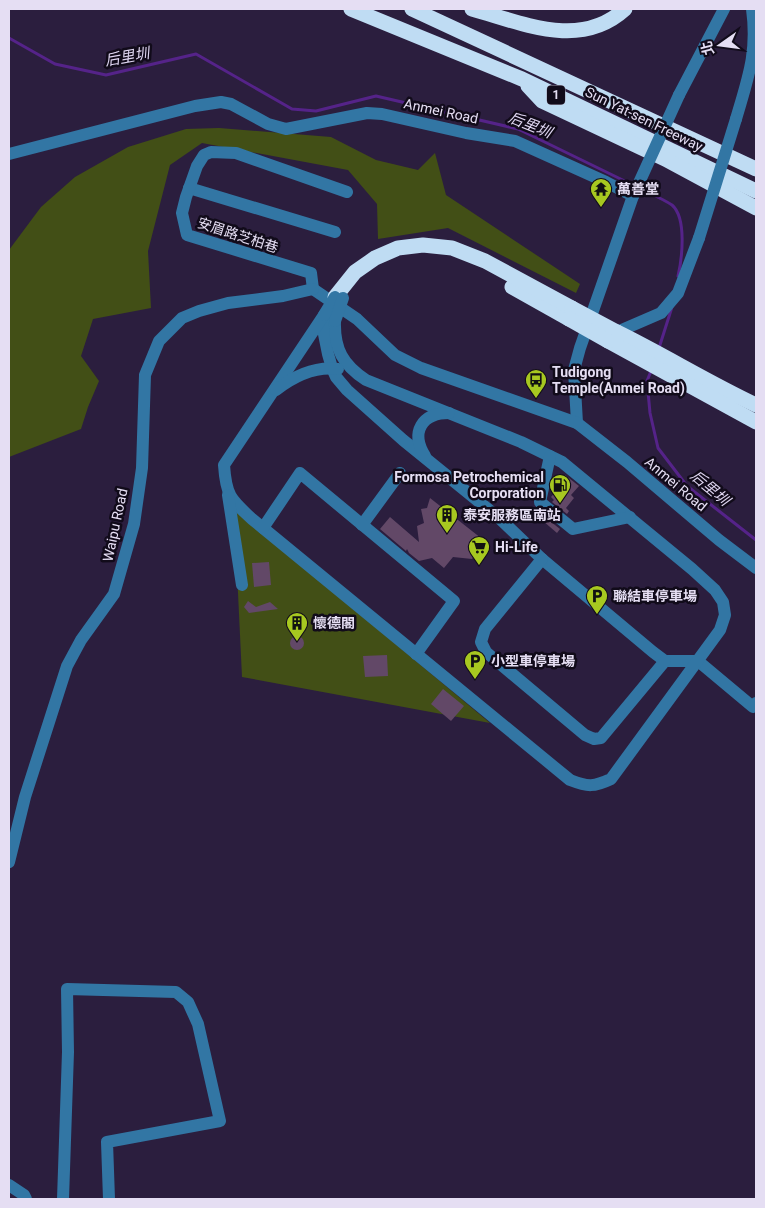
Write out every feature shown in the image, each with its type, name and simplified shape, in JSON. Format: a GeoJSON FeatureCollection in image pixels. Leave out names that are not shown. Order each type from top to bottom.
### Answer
{"type":"FeatureCollection","features":[{"type":"Feature","properties":{"kind":"highway","name":"Sun Yat-sen Freeway"},"geometry":{"type":"LineString","coordinates":[[351,9],[522,79],[756,191]]}},
{"type":"Feature","properties":{"kind":"highway","name":"Sun Yat-sen Freeway"},"geometry":{"type":"LineString","coordinates":[[412,9],[756,169]]}},
{"type":"Feature","properties":{"kind":"highway"},"geometry":{"type":"LineString","coordinates":[[472,9],[542,28],[566,32],[602,25],[626,9]]}},
{"type":"Feature","properties":{"kind":"highway"},"geometry":{"type":"LineString","coordinates":[[522,79],[542,101],[664,159],[756,208]]}},
{"type":"Feature","properties":{"kind":"highway"},"geometry":{"type":"LineString","coordinates":[[339,297],[360,275],[377,263],[399,256],[422,252],[449,256],[482,269],[570,313],[664,364],[756,405]]}},
{"type":"Feature","properties":{"kind":"highway"},"geometry":{"type":"LineString","coordinates":[[664,364],[756,422]]}},
{"type":"Feature","properties":{"kind":"street"},"geometry":{"type":"LineString","coordinates":[[577,423],[574,370],[633,196],[679,95],[724,9]]}},
{"type":"Feature","properties":{"kind":"street"},"geometry":{"type":"LineString","coordinates":[[612,336],[661,313],[678,293],[699,238],[752,68],[754,37],[752,9]]}},
{"type":"Feature","properties":{"kind":"street","name":"Anmei Road"},"geometry":{"type":"LineString","coordinates":[[9,154],[195,106],[220,102],[231,104],[268,124],[286,129],[367,113],[382,114],[466,133],[515,141],[633,196]]}},
{"type":"Feature","properties":{"kind":"street","name":"安眉路芝柏巷"},"geometry":{"type":"LineString","coordinates":[[313,289],[311,274],[187,235],[182,213],[189,188],[197,166],[204,155],[211,152],[236,153],[347,192]]}},
{"type":"Feature","properties":{"kind":"street"},"geometry":{"type":"LineString","coordinates":[[189,188],[335,232]]}},
{"type":"Feature","properties":{"kind":"street","name":"Anmei Road"},"geometry":{"type":"LineString","coordinates":[[313,289],[357,319],[395,355],[421,368],[577,423],[719,540],[756,568]]}},
{"type":"Feature","properties":{"kind":"street","name":"Waipu Road"},"geometry":{"type":"LineString","coordinates":[[9,862],[25,797],[67,666],[81,640],[114,594],[134,524],[142,468],[145,375],[158,341],[182,318],[199,310],[228,303],[283,296],[313,289]]}},
{"type":"Feature","properties":{"kind":"street"},"geometry":{"type":"LineString","coordinates":[[339,297],[324,334],[332,368],[336,377],[347,390],[499,518],[542,559],[665,661],[698,661],[753,707],[756,703]]}},
{"type":"Feature","properties":{"kind":"street"},"geometry":{"type":"LineString","coordinates":[[226,488],[237,506],[263,528],[558,771],[570,780],[584,786],[598,785],[611,779],[720,630],[725,616],[723,602],[715,590],[562,462],[521,442],[366,380],[355,373],[341,357],[330,316]]}},
{"type":"Feature","properties":{"kind":"street"},"geometry":{"type":"LineString","coordinates":[[242,585],[224,465],[272,394],[330,316]]}},
{"type":"Feature","properties":{"kind":"street"},"geometry":{"type":"LineString","coordinates":[[272,394],[287,382],[308,372],[332,368],[355,373]]}},
{"type":"Feature","properties":{"kind":"street"},"geometry":{"type":"LineString","coordinates":[[426,458],[421,450],[418,437],[420,426],[428,418],[438,413],[449,414]]}},
{"type":"Feature","properties":{"kind":"street"},"geometry":{"type":"LineString","coordinates":[[550,456],[540,502],[573,529],[630,517]]}},
{"type":"Feature","properties":{"kind":"street"},"geometry":{"type":"LineString","coordinates":[[263,528],[300,473],[454,602],[416,654]]}},
{"type":"Feature","properties":{"kind":"street"},"geometry":{"type":"LineString","coordinates":[[362,525],[400,473]]}},
{"type":"Feature","properties":{"kind":"street"},"geometry":{"type":"LineString","coordinates":[[542,559],[485,629],[481,642],[486,652],[585,735],[594,739],[601,738],[665,661]]}},
{"type":"Feature","properties":{"kind":"street"},"geometry":{"type":"LineString","coordinates":[[63,1199],[68,1052],[67,990],[176,992],[188,1002],[198,1024],[220,1120],[107,1142],[109,1199]]}},
{"type":"Feature","properties":{"kind":"street"},"geometry":{"type":"LineString","coordinates":[[9,1185],[24,1195],[26,1199]]}},
{"type":"Feature","properties":{"kind":"green space"},"geometry":{"type":"Polygon","coordinates":[[[219,128],[331,137],[376,160],[418,170],[435,153],[446,195],[580,284],[576,293],[448,228],[378,239],[377,204],[348,170],[202,143],[170,165],[148,251],[151,308],[93,319],[81,356],[99,381],[81,429],[9,457],[9,250],[41,207],[75,177],[128,147],[186,129],[219,128]]]}},
{"type":"Feature","properties":{"kind":"green space"},"geometry":{"type":"Polygon","coordinates":[[[234,509],[490,723],[242,677],[234,509]]]}},
{"type":"Feature","properties":{"kind":"building"},"geometry":{"type":"Polygon","coordinates":[[[565,475],[579,486],[571,495],[574,498],[566,508],[569,511],[567,514],[552,502],[554,500],[551,497],[560,487],[557,485],[565,475]]]}},
{"type":"Feature","properties":{"kind":"building","name":"泰安服務區南站"},"geometry":{"type":"Polygon","coordinates":[[[430,498],[486,542],[472,559],[453,557],[444,568],[432,558],[419,561],[407,549],[406,551],[380,529],[390,517],[419,542],[417,526],[424,523],[421,509],[427,508],[430,498]]]}},
{"type":"Feature","properties":{"kind":"building"},"geometry":{"type":"Polygon","coordinates":[[[546,518],[560,529],[557,533],[543,521],[546,518]]]}},
{"type":"Feature","properties":{"kind":"building"},"geometry":{"type":"Polygon","coordinates":[[[269,562],[271,585],[254,587],[252,563],[269,562]]]}},
{"type":"Feature","properties":{"kind":"building"},"geometry":{"type":"Polygon","coordinates":[[[248,601],[256,607],[270,602],[278,609],[249,613],[244,607],[248,601]]]}},
{"type":"Feature","properties":{"kind":"building","name":"懷德閣"},"geometry":{"type":"Polygon","coordinates":[[[294,636],[300,636],[304,643],[300,650],[294,650],[290,646],[290,640],[294,636]]]}},
{"type":"Feature","properties":{"kind":"building"},"geometry":{"type":"Polygon","coordinates":[[[387,655],[388,676],[365,677],[363,656],[387,655]]]}},
{"type":"Feature","properties":{"kind":"building"},"geometry":{"type":"Polygon","coordinates":[[[443,689],[464,706],[451,721],[431,704],[443,689]]]}},
{"type":"Feature","properties":{"kind":"waterway","name":"后里圳"},"geometry":{"type":"LineString","coordinates":[[9,38],[55,64],[106,75],[196,54],[292,109],[316,111],[376,96],[518,129],[635,186]]}},
{"type":"Feature","properties":{"kind":"waterway","name":"后里圳"},"geometry":{"type":"LineString","coordinates":[[641,189],[672,205],[677,211],[682,229],[681,260],[678,276]]}},
{"type":"Feature","properties":{"kind":"waterway","name":"后里圳"},"geometry":{"type":"LineString","coordinates":[[659,348],[672,307]]}},
{"type":"Feature","properties":{"kind":"waterway","name":"后里圳"},"geometry":{"type":"LineString","coordinates":[[651,371],[647,381],[650,413],[658,448],[687,486],[756,540]]}},
{"type":"Feature","properties":{"kind":"place","name":"萬善堂"},"geometry":{"type":"Point","coordinates":[601,208]}},
{"type":"Feature","properties":{"kind":"place","name":"Tudigong Temple(Anmei Road)"},"geometry":{"type":"Point","coordinates":[536,399]}},
{"type":"Feature","properties":{"kind":"place","name":"Formosa Petrochemical Corporation"},"geometry":{"type":"Point","coordinates":[560,504]}},
{"type":"Feature","properties":{"kind":"place","name":"泰安服務區南站"},"geometry":{"type":"Point","coordinates":[447,534]}},
{"type":"Feature","properties":{"kind":"place","name":"Hi-Life"},"geometry":{"type":"Point","coordinates":[479,566]}},
{"type":"Feature","properties":{"kind":"place","name":"聯結車停車場"},"geometry":{"type":"Point","coordinates":[597,615]}},
{"type":"Feature","properties":{"kind":"place","name":"懷德閣"},"geometry":{"type":"Point","coordinates":[297,642]}},
{"type":"Feature","properties":{"kind":"place","name":"小型車停車場"},"geometry":{"type":"Point","coordinates":[475,680]}}]}
